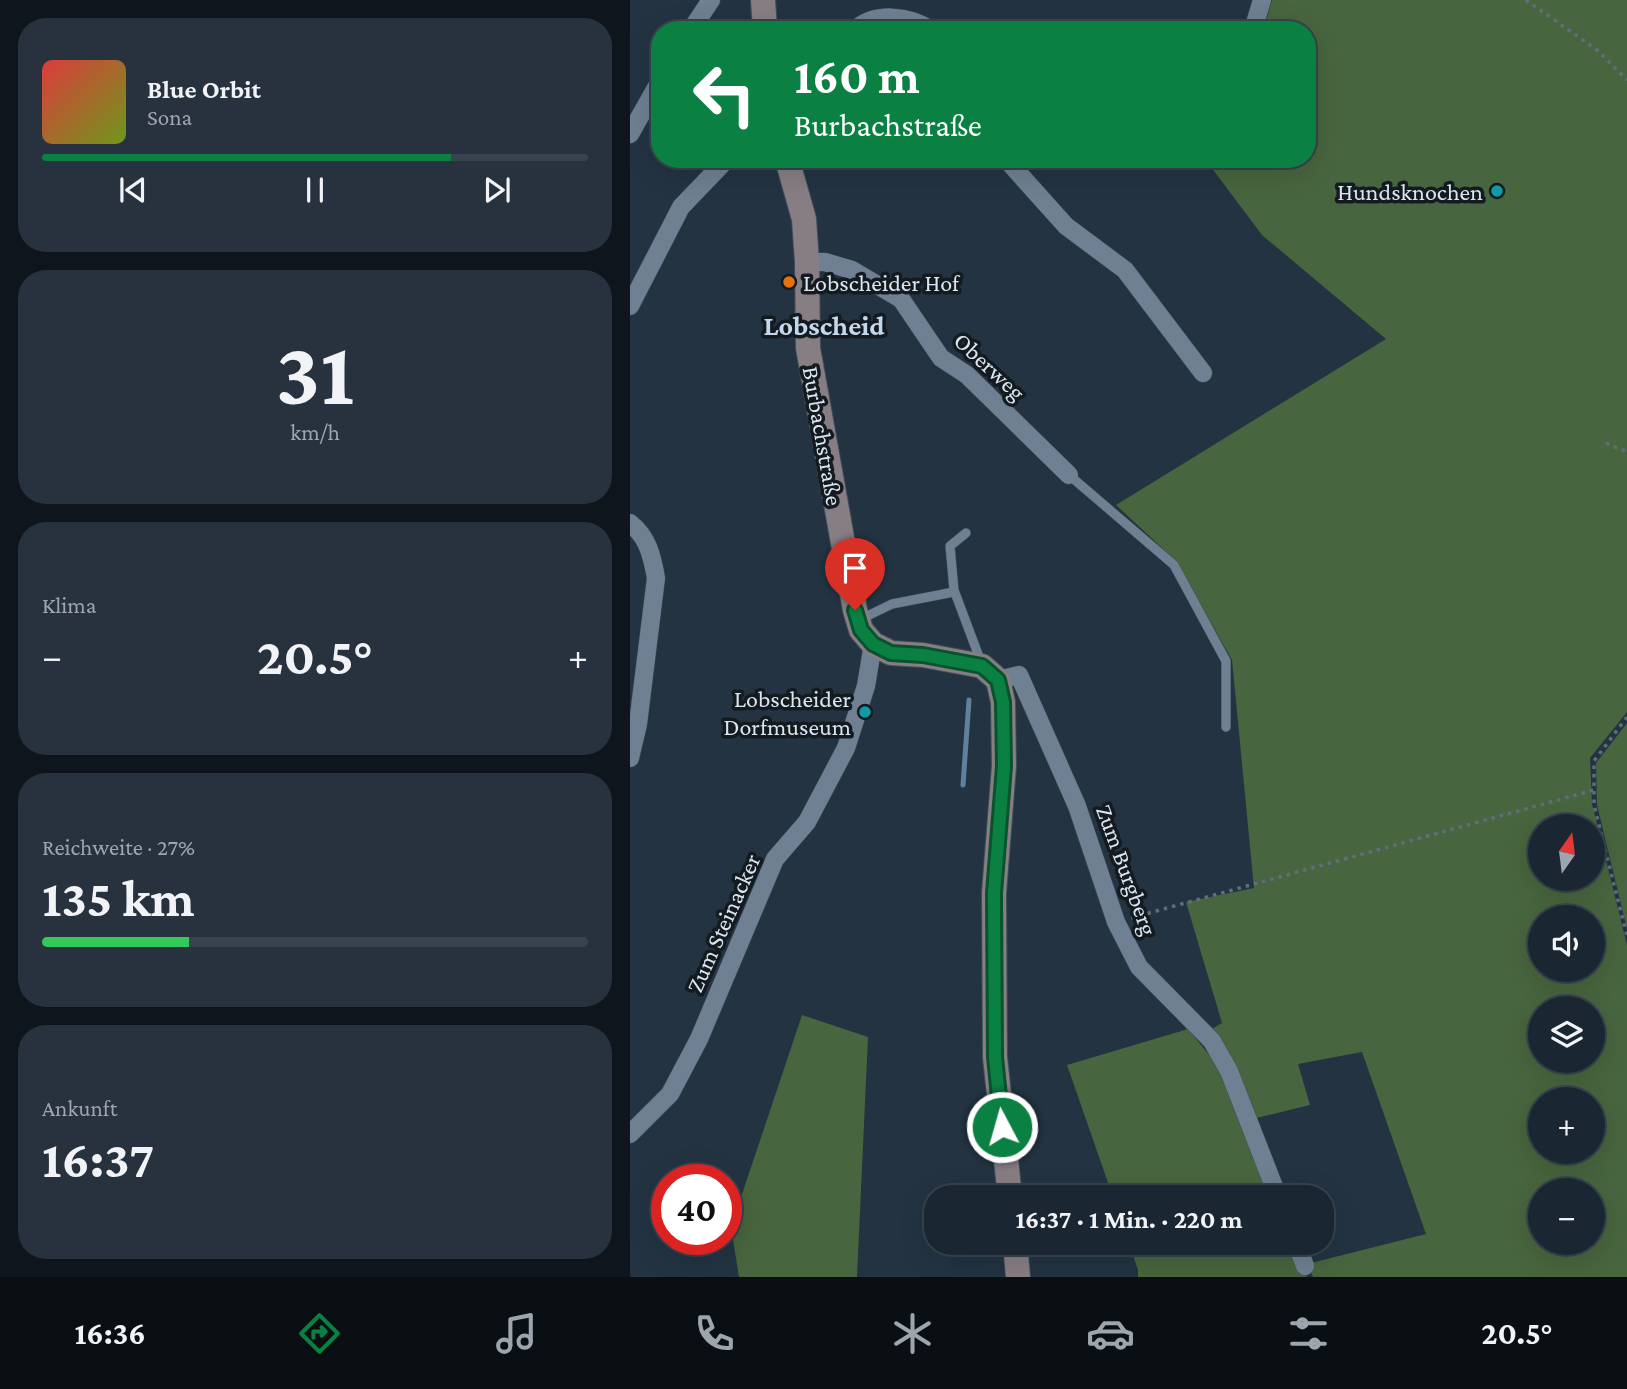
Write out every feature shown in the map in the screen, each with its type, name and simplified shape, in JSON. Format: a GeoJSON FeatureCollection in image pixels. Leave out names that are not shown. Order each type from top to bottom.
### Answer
{"type":"FeatureCollection","features":[{"type":"Feature","properties":{"kind":"street"},"geometry":{"type":"LineString","coordinates":[[697,21],[711,0]]}},
{"type":"Feature","properties":{"kind":"street"},"geometry":{"type":"LineString","coordinates":[[763,0],[764,21]]}},
{"type":"Feature","properties":{"kind":"street"},"geometry":{"type":"LineString","coordinates":[[1256,21],[1262,0]]}},
{"type":"Feature","properties":{"kind":"street"},"geometry":{"type":"LineString","coordinates":[[873,21],[889,16],[910,21]]}},
{"type":"Feature","properties":{"kind":"street"},"geometry":{"type":"LineString","coordinates":[[630,134],[651,97]]}},
{"type":"Feature","properties":{"kind":"street"},"geometry":{"type":"LineString","coordinates":[[630,306],[681,206],[718,168]]}},
{"type":"Feature","properties":{"kind":"street","name":"Burbachstraße"},"geometry":{"type":"LineString","coordinates":[[790,168],[804,219],[808,348],[858,620],[861,630],[873,644]]}},
{"type":"Feature","properties":{"kind":"street"},"geometry":{"type":"LineString","coordinates":[[1014,168],[1066,226],[1125,270],[1203,373]]}},
{"type":"Feature","properties":{"kind":"street","name":"Oberweg"},"geometry":{"type":"LineString","coordinates":[[807,262],[825,262],[852,270],[901,299],[941,358],[967,375],[1069,475]]}},
{"type":"Feature","properties":{"kind":"street"},"geometry":{"type":"LineString","coordinates":[[630,523],[641,532],[652,556],[656,578],[638,724],[630,758]]}},
{"type":"Feature","properties":{"kind":"street"},"geometry":{"type":"LineString","coordinates":[[873,644],[891,653],[923,655],[990,673],[1003,702],[1004,766],[994,893],[995,1057],[1009,1185]]}},
{"type":"Feature","properties":{"kind":"street","name":"Zum Steinacker"},"geometry":{"type":"LineString","coordinates":[[630,1134],[670,1094],[699,1039],[775,859],[807,822],[846,748],[866,686],[873,644]]}},
{"type":"Feature","properties":{"kind":"street","name":"Zum Burgberg"},"geometry":{"type":"LineString","coordinates":[[990,673],[1019,675],[1077,806],[1116,922],[1139,967],[1212,1041],[1229,1071],[1273,1185]]}},
{"type":"Feature","properties":{"kind":"street"},"geometry":{"type":"LineString","coordinates":[[1016,1255],[1018,1277]]}},
{"type":"Feature","properties":{"kind":"street"},"geometry":{"type":"LineString","coordinates":[[1301,1255],[1305,1266]]}},
{"type":"Feature","properties":{"kind":"lane"},"geometry":{"type":"LineString","coordinates":[[1069,475],[1174,565],[1226,661],[1226,727]]}},
{"type":"Feature","properties":{"kind":"lane"},"geometry":{"type":"LineString","coordinates":[[966,533],[950,546],[954,592],[990,673]]}},
{"type":"Feature","properties":{"kind":"lane"},"geometry":{"type":"LineString","coordinates":[[858,620],[891,604],[954,592]]}},
{"type":"Feature","properties":{"kind":"path"},"geometry":{"type":"LineString","coordinates":[[1526,0],[1597,50],[1627,80]]}},
{"type":"Feature","properties":{"kind":"path"},"geometry":{"type":"LineString","coordinates":[[1606,443],[1627,452]]}},
{"type":"Feature","properties":{"kind":"path"},"geometry":{"type":"LineString","coordinates":[[1627,717],[1594,761],[1594,805],[1627,936]]}},
{"type":"Feature","properties":{"kind":"path"},"geometry":{"type":"LineString","coordinates":[[1116,922],[1594,790]]}},
{"type":"Feature","properties":{"kind":"green space"},"geometry":{"type":"Polygon","coordinates":[[[1272,0],[1627,0],[1627,712],[1590,758],[1594,814],[1528,814],[1528,891],[1605,891],[1605,856],[1627,945],[1627,1277],[1313,1277],[1307,1264],[1426,1234],[1362,1052],[1298,1064],[1310,1105],[1252,1119],[1210,1030],[1222,1023],[1186,902],[1254,888],[1232,660],[1176,561],[1116,505],[1386,339],[1262,235],[1212,168],[1316,168],[1316,21],[1266,21],[1272,0]]]}},
{"type":"Feature","properties":{"kind":"green space"},"geometry":{"type":"Polygon","coordinates":[[[1627,723],[1627,929],[1605,838],[1605,814],[1599,814],[1597,805],[1596,763],[1627,723]]]}},
{"type":"Feature","properties":{"kind":"green space"},"geometry":{"type":"Polygon","coordinates":[[[802,1015],[868,1037],[857,1277],[739,1277],[735,1255],[742,1255],[742,1194],[802,1015]]]}},
{"type":"Feature","properties":{"kind":"green space"},"geometry":{"type":"Polygon","coordinates":[[[1188,1029],[1224,1073],[1269,1185],[1109,1185],[1067,1065],[1188,1029]]]}},
{"type":"Feature","properties":{"kind":"green space"},"geometry":{"type":"Polygon","coordinates":[[[1133,1255],[1298,1255],[1307,1277],[1138,1277],[1133,1255]]]}},
{"type":"Feature","properties":{"kind":"waterway"},"geometry":{"type":"LineString","coordinates":[[963,785],[969,700]]}},
{"type":"Feature","properties":{"kind":"place","name":"Hundsknochen"},"geometry":{"type":"Point","coordinates":[1497,191]}},
{"type":"Feature","properties":{"kind":"place","name":"Lobscheider Hof"},"geometry":{"type":"Point","coordinates":[789,282]}},
{"type":"Feature","properties":{"kind":"place","name":"Lobscheider Dorfmuseum"},"geometry":{"type":"Point","coordinates":[865,712]}},
{"type":"Feature","properties":{"kind":"district","name":"Lobscheid"},"geometry":{"type":"Point","coordinates":[824,325]}},
{"type":"Feature","properties":{"kind":"route"},"geometry":{"type":"LineString","coordinates":[[855,610],[861,630],[873,644],[891,653],[923,655],[982,666],[998,680],[1003,702],[1004,766],[994,893],[995,1057],[1002,1127]]}}]}
